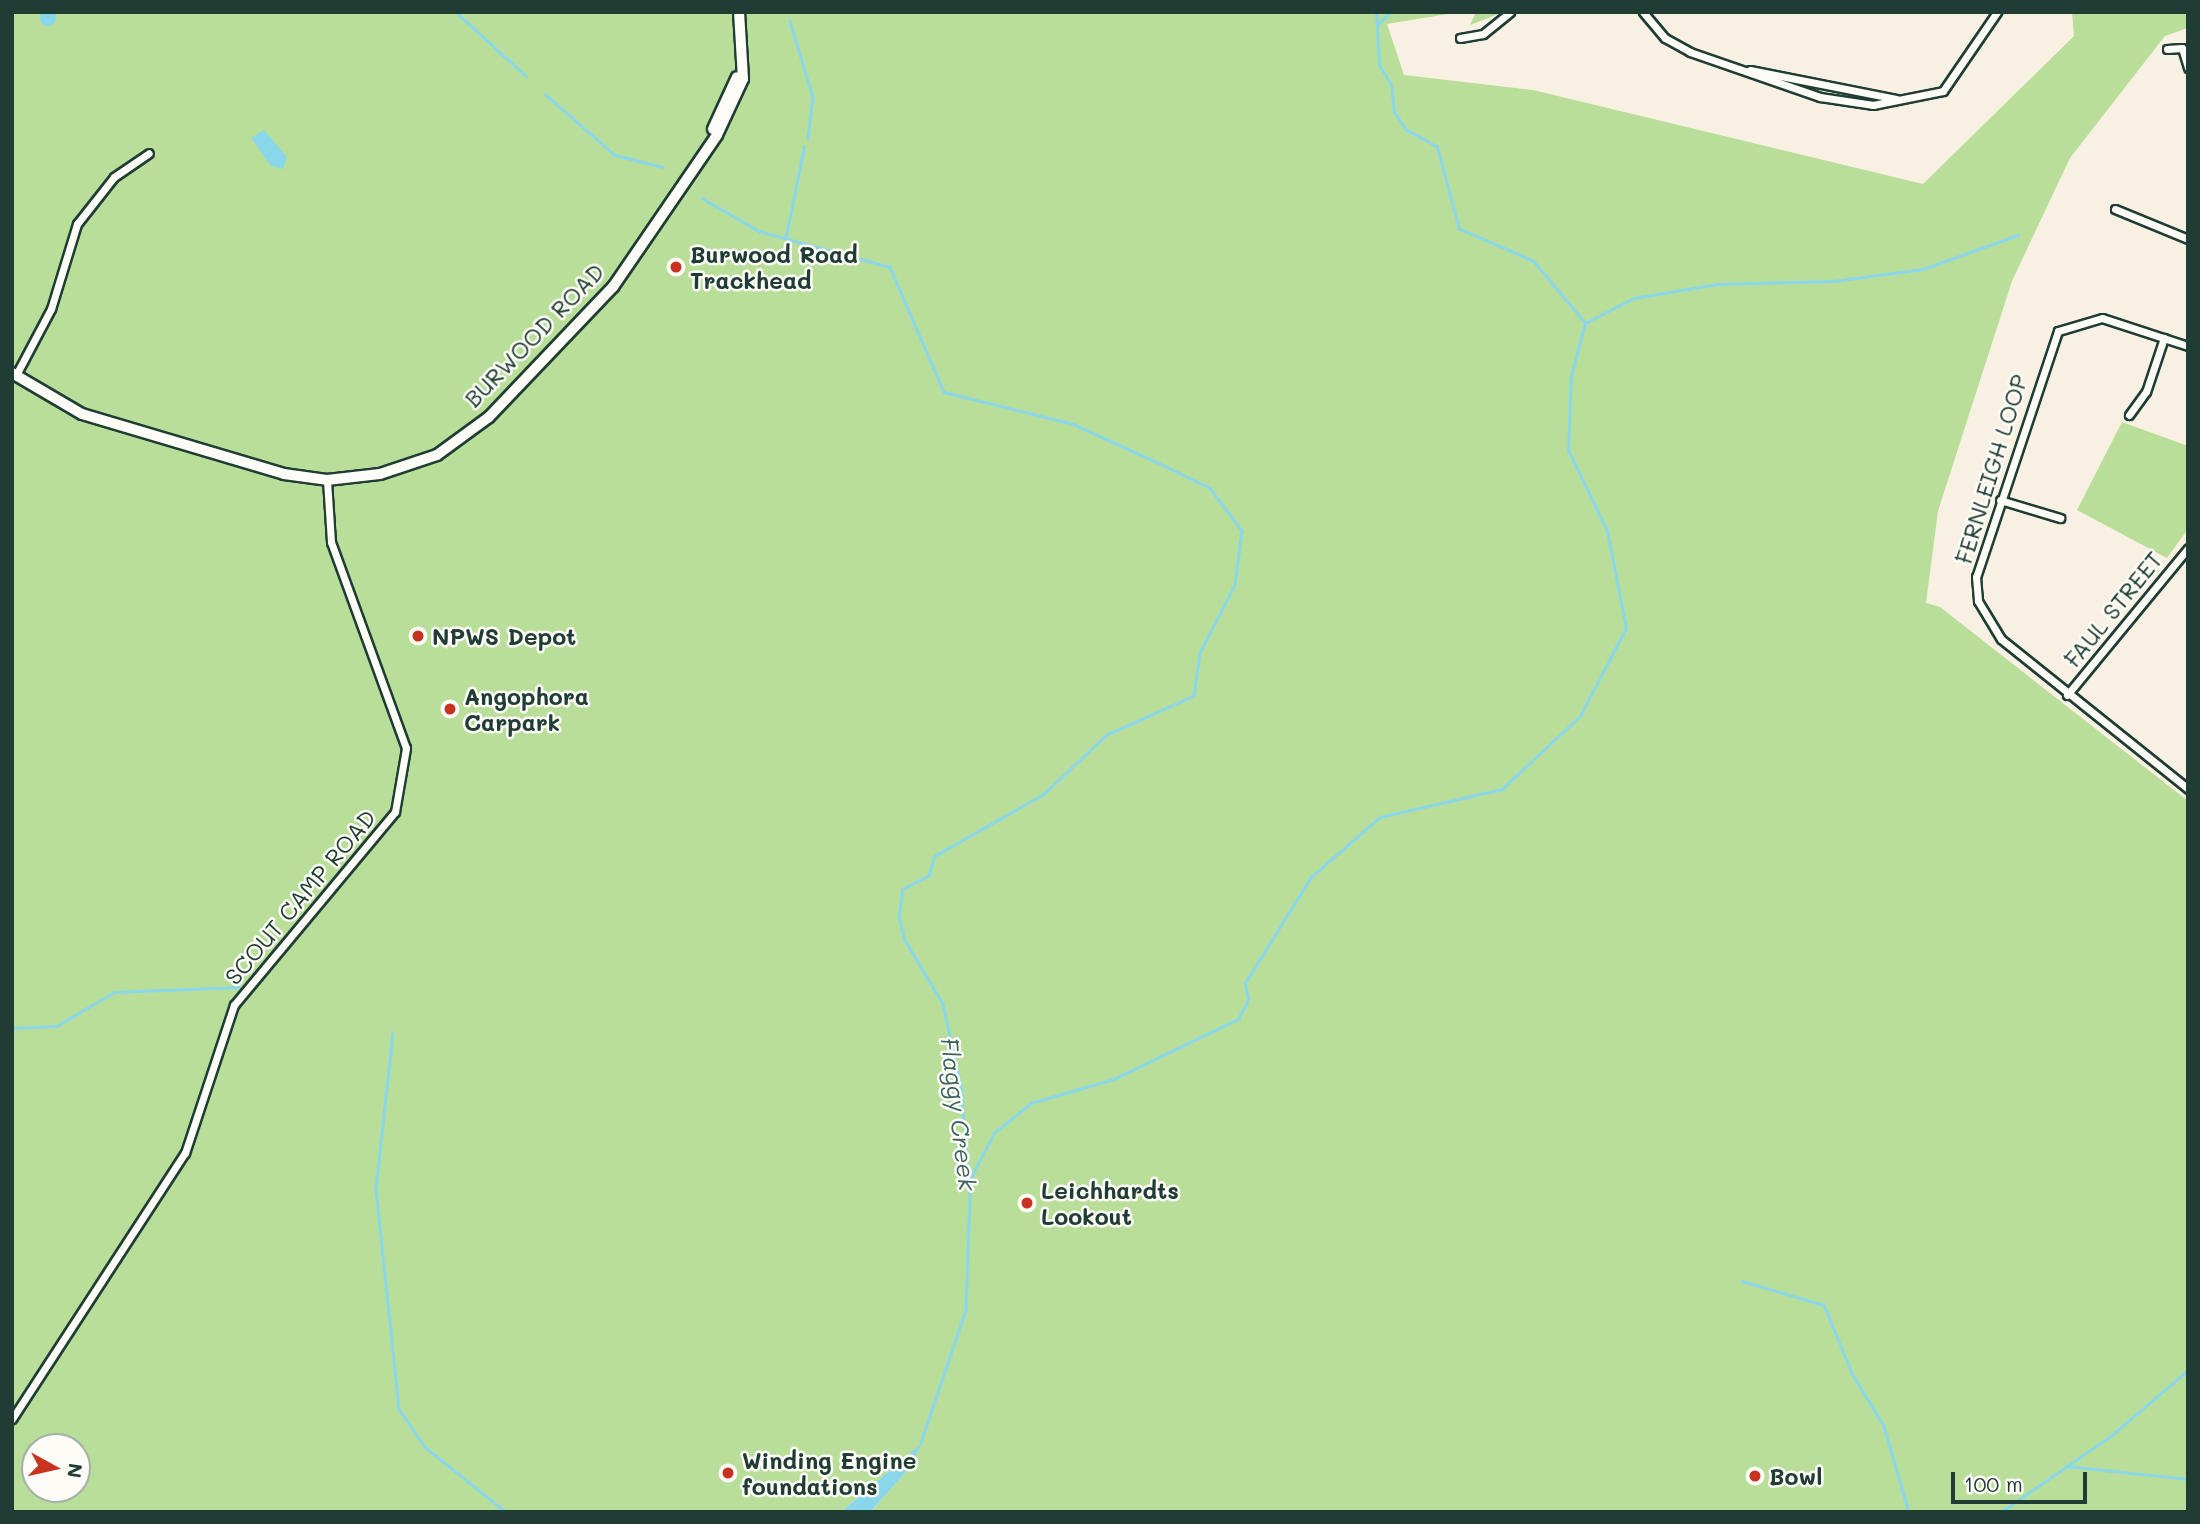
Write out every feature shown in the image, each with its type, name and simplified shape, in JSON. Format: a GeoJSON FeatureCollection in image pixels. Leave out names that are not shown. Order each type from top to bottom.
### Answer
{"type":"FeatureCollection","features":[{"type":"Feature","properties":{"kind":"main road","name":"BURWOOD ROAD"},"geometry":{"type":"LineString","coordinates":[[14,374],[82,414],[284,474],[327,481],[380,474],[437,454],[489,417],[613,287],[735,105],[741,72],[739,12]]}},
{"type":"Feature","properties":{"kind":"street"},"geometry":{"type":"LineString","coordinates":[[1460,38],[1492,29],[1510,12]]}},
{"type":"Feature","properties":{"kind":"street"},"geometry":{"type":"LineString","coordinates":[[1643,12],[1676,46],[1845,102],[1902,100],[1943,91],[1997,12]]}},
{"type":"Feature","properties":{"kind":"street"},"geometry":{"type":"LineString","coordinates":[[2167,49],[2182,48],[2188,68]]}},
{"type":"Feature","properties":{"kind":"street"},"geometry":{"type":"LineString","coordinates":[[1746,70],[1902,100]]}},
{"type":"Feature","properties":{"kind":"street"},"geometry":{"type":"LineString","coordinates":[[14,374],[51,309],[77,224],[114,177],[149,153]]}},
{"type":"Feature","properties":{"kind":"street"},"geometry":{"type":"LineString","coordinates":[[2115,209],[2188,239]]}},
{"type":"Feature","properties":{"kind":"street","name":"FERNLEIGH LOOP"},"geometry":{"type":"LineString","coordinates":[[2188,346],[2102,318],[2058,331],[1976,577],[1978,601],[2001,639],[2067,695],[2188,789]]}},
{"type":"Feature","properties":{"kind":"street"},"geometry":{"type":"LineString","coordinates":[[2129,415],[2146,392],[2164,338]]}},
{"type":"Feature","properties":{"kind":"street","name":"SCOUT CAMP ROAD"},"geometry":{"type":"LineString","coordinates":[[12,1419],[45,1360],[111,1275],[185,1153],[234,1005],[395,812],[406,748],[331,542],[327,481]]}},
{"type":"Feature","properties":{"kind":"street"},"geometry":{"type":"LineString","coordinates":[[2000,500],[2060,518]]}},
{"type":"Feature","properties":{"kind":"street","name":"FAUL STREET"},"geometry":{"type":"LineString","coordinates":[[2067,695],[2187,551]]}},
{"type":"Feature","properties":{"kind":"green space"},"geometry":{"type":"Polygon","coordinates":[[[12,12],[1460,12],[1387,24],[1404,75],[1533,90],[1923,184],[2074,36],[2072,12],[2188,12],[2188,28],[2165,36],[2070,158],[2012,281],[1938,511],[1926,603],[1940,607],[2188,801],[2188,1512],[870,1512],[909,1469],[889,1471],[841,1512],[12,1512],[12,12]]]}},
{"type":"Feature","properties":{"kind":"green space"},"geometry":{"type":"Polygon","coordinates":[[[1476,12],[1504,12],[1470,25],[1476,12]]]}},
{"type":"Feature","properties":{"kind":"green space"},"geometry":{"type":"Polygon","coordinates":[[[2122,422],[2188,446],[2188,529],[2167,558],[2077,510],[2122,422]]]}},
{"type":"Feature","properties":{"kind":"water"},"geometry":{"type":"Polygon","coordinates":[[[48,10],[54,12],[54,24],[48,26],[42,24],[40,18],[42,12],[48,10]]]}},
{"type":"Feature","properties":{"kind":"water"},"geometry":{"type":"Polygon","coordinates":[[[264,130],[287,157],[283,169],[271,166],[251,138],[264,130]]]}},
{"type":"Feature","properties":{"kind":"water"},"geometry":{"type":"Polygon","coordinates":[[[922,1443],[909,1469],[870,1512],[841,1512],[922,1443]]]}},
{"type":"Feature","properties":{"kind":"waterway","name":"Flaggy Creek"},"geometry":{"type":"LineString","coordinates":[[456,12],[526,76]]}},
{"type":"Feature","properties":{"kind":"waterway"},"geometry":{"type":"LineString","coordinates":[[969,1181],[994,1133],[1031,1103],[1114,1079],[1238,1019],[1248,1000],[1245,983],[1311,877],[1380,817],[1502,789],[1580,716],[1626,628],[1607,531],[1568,450],[1571,376],[1585,323],[1533,261],[1459,229],[1437,147],[1406,130],[1394,112],[1391,85],[1379,65],[1376,12]]}},
{"type":"Feature","properties":{"kind":"waterway"},"geometry":{"type":"LineString","coordinates":[[1377,25],[1390,12]]}},
{"type":"Feature","properties":{"kind":"waterway"},"geometry":{"type":"LineString","coordinates":[[790,21],[813,97],[808,139]]}},
{"type":"Feature","properties":{"kind":"waterway","name":"Flaggy Creek"},"geometry":{"type":"LineString","coordinates":[[545,94],[615,155],[663,167]]}},
{"type":"Feature","properties":{"kind":"waterway"},"geometry":{"type":"LineString","coordinates":[[786,236],[804,147]]}},
{"type":"Feature","properties":{"kind":"waterway","name":"Flaggy Creek"},"geometry":{"type":"LineString","coordinates":[[702,198],[759,231],[890,267],[944,392],[1073,424],[1159,463],[1210,488],[1242,531],[1235,585],[1200,653],[1194,696],[1107,735],[1043,795],[935,856],[929,876],[903,889],[899,916],[905,940],[943,1004],[961,1086],[970,1196],[966,1310],[921,1443]]}},
{"type":"Feature","properties":{"kind":"waterway"},"geometry":{"type":"LineString","coordinates":[[1585,323],[1634,298],[1717,284],[1833,281],[1923,269],[2018,235]]}},
{"type":"Feature","properties":{"kind":"waterway"},"geometry":{"type":"LineString","coordinates":[[12,1028],[57,1026],[114,992],[239,987]]}},
{"type":"Feature","properties":{"kind":"waterway"},"geometry":{"type":"LineString","coordinates":[[393,1033],[376,1189],[399,1409],[425,1447],[506,1512]]}},
{"type":"Feature","properties":{"kind":"waterway"},"geometry":{"type":"LineString","coordinates":[[1742,1281],[1824,1305],[1853,1375],[1884,1426],[1909,1512]]}},
{"type":"Feature","properties":{"kind":"waterway"},"geometry":{"type":"LineString","coordinates":[[2001,1512],[2112,1435],[2188,1370]]}},
{"type":"Feature","properties":{"kind":"waterway"},"geometry":{"type":"LineString","coordinates":[[2066,1466],[2188,1479]]}},
{"type":"Feature","properties":{"kind":"place","name":"Burwood Road Trackhead"},"geometry":{"type":"Point","coordinates":[676,267]}},
{"type":"Feature","properties":{"kind":"place","name":"NPWS Depot"},"geometry":{"type":"Point","coordinates":[418,636]}},
{"type":"Feature","properties":{"kind":"place","name":"Angophora Carpark"},"geometry":{"type":"Point","coordinates":[450,709]}},
{"type":"Feature","properties":{"kind":"place","name":"Leichhardts Lookout"},"geometry":{"type":"Point","coordinates":[1027,1203]}},
{"type":"Feature","properties":{"kind":"place","name":"Winding Engine foundations"},"geometry":{"type":"Point","coordinates":[728,1473]}},
{"type":"Feature","properties":{"kind":"place","name":"Bowl"},"geometry":{"type":"Point","coordinates":[1755,1476]}}]}
